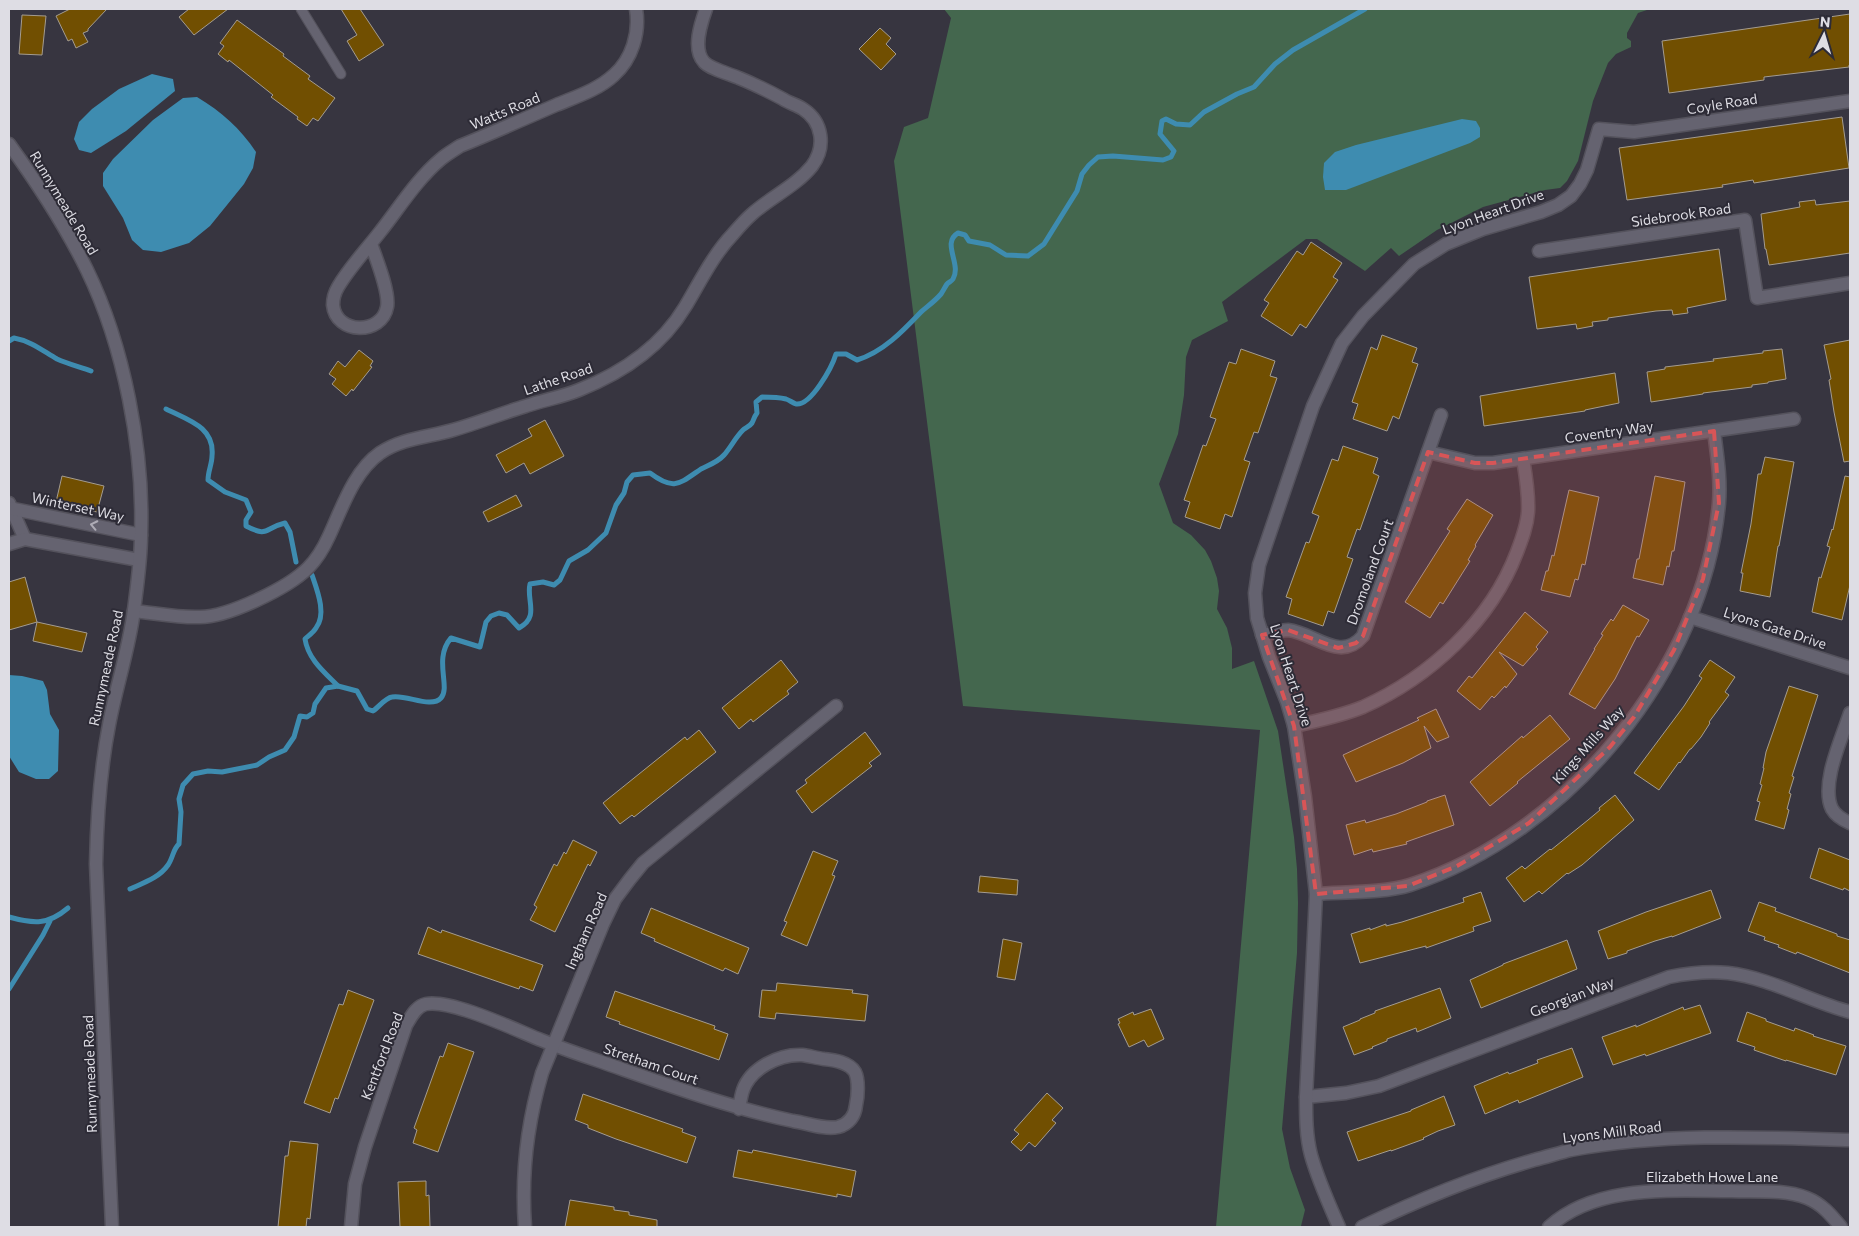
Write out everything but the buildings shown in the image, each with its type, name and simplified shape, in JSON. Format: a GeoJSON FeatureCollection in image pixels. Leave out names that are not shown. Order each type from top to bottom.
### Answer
{"type":"FeatureCollection","features":[{"type":"Feature","properties":{"kind":"street","name":"Watts Road"},"geometry":{"type":"LineString","coordinates":[[371,244],[387,297],[387,307],[383,317],[376,324],[365,328],[354,327],[344,324],[338,319],[333,307],[338,287],[371,244],[426,174],[442,158],[460,146],[590,90],[612,77],[624,65],[632,48],[636,32],[636,9]]}},
{"type":"Feature","properties":{"kind":"street","name":"Lathe Road"},"geometry":{"type":"LineString","coordinates":[[134,611],[198,618],[216,616],[236,609],[282,587],[310,567],[325,545],[351,490],[364,469],[379,453],[404,442],[452,430],[577,391],[619,371],[640,358],[664,336],[730,238],[752,214],[797,181],[812,166],[820,151],[821,135],[816,121],[804,110],[765,89],[704,62],[699,50],[699,35],[706,9]]}},
{"type":"Feature","properties":{"kind":"street","name":"Coyle Road"},"geometry":{"type":"LineString","coordinates":[[1599,129],[1634,132],[1850,101]]}},
{"type":"Feature","properties":{"kind":"street","name":"Lyon Heart Drive"},"geometry":{"type":"LineString","coordinates":[[1339,1227],[1319,1181],[1310,1153],[1306,1123],[1316,894],[1305,797],[1294,726],[1257,618],[1256,593],[1259,565],[1313,406],[1342,343],[1363,316],[1414,264],[1446,244],[1483,229],[1541,212],[1558,205],[1570,196],[1580,184],[1587,170],[1599,129]]}},
{"type":"Feature","properties":{"kind":"street","name":"Runnymeade Road"},"geometry":{"type":"LineString","coordinates":[[9,144],[61,222],[87,271],[106,319],[121,366],[131,410],[138,456],[141,536],[134,611],[109,724],[101,768],[97,814],[96,864],[112,1227]]}},
{"type":"Feature","properties":{"kind":"street","name":"Sidebrook Road"},"geometry":{"type":"LineString","coordinates":[[1539,251],[1746,220],[1757,298],[1850,283]]}},
{"type":"Feature","properties":{"kind":"street","name":"Dromoland Court"},"geometry":{"type":"LineString","coordinates":[[1262,635],[1288,630],[1338,648],[1348,647],[1356,643],[1363,636],[1441,415]]}},
{"type":"Feature","properties":{"kind":"street","name":"Coventry Way"},"geometry":{"type":"LineString","coordinates":[[1428,452],[1475,463],[1523,459],[1794,419]]}},
{"type":"Feature","properties":{"kind":"street","name":"Kings Mills Way"},"geometry":{"type":"LineString","coordinates":[[1316,894],[1381,890],[1408,886],[1457,866],[1529,823],[1585,775],[1634,717],[1662,672],[1690,617],[1708,560],[1719,503],[1720,479],[1714,431]]}},
{"type":"Feature","properties":{"kind":"street"},"geometry":{"type":"LineString","coordinates":[[1294,726],[1335,717],[1363,707],[1392,692],[1424,672],[1449,651],[1473,625],[1495,596],[1512,565],[1523,537],[1528,514],[1528,490],[1523,459]]}},
{"type":"Feature","properties":{"kind":"street","name":"Winterset Way"},"geometry":{"type":"LineString","coordinates":[[9,506],[141,536]]}},
{"type":"Feature","properties":{"kind":"street"},"geometry":{"type":"LineString","coordinates":[[9,506],[25,539]]}},
{"type":"Feature","properties":{"kind":"street"},"geometry":{"type":"LineString","coordinates":[[9,544],[25,539],[139,560]]}},
{"type":"Feature","properties":{"kind":"street","name":"Lyons Gate Drive"},"geometry":{"type":"LineString","coordinates":[[1690,617],[1850,668]]}},
{"type":"Feature","properties":{"kind":"street","name":"Ingham Road"},"geometry":{"type":"LineString","coordinates":[[525,1227],[523,1199],[527,1138],[533,1103],[542,1073],[615,899],[643,863],[836,706]]}},
{"type":"Feature","properties":{"kind":"street"},"geometry":{"type":"LineString","coordinates":[[1850,714],[1829,778],[1829,795],[1832,809],[1839,818],[1850,823]]}},
{"type":"Feature","properties":{"kind":"street","name":"Georgian Way"},"geometry":{"type":"LineString","coordinates":[[1306,1097],[1346,1093],[1379,1086],[1670,977],[1690,973],[1728,973],[1755,979],[1850,1012]]}},
{"type":"Feature","properties":{"kind":"street","name":"Kentford Road"},"geometry":{"type":"LineString","coordinates":[[351,1227],[355,1184],[364,1147],[406,1026],[414,1012],[425,1004],[439,1003],[459,1008],[554,1045]]}},
{"type":"Feature","properties":{"kind":"street","name":"Stretham Court"},"geometry":{"type":"LineString","coordinates":[[554,1045],[739,1109],[826,1127],[839,1127],[849,1122],[854,1115],[856,1105],[856,1073],[845,1064],[834,1060],[801,1055],[777,1059],[757,1071],[749,1080],[744,1089],[739,1109]]}},
{"type":"Feature","properties":{"kind":"street","name":"Lyons Mill Road"},"geometry":{"type":"LineString","coordinates":[[1362,1227],[1457,1184],[1502,1169],[1570,1151],[1618,1144],[1713,1138],[1850,1140]]}},
{"type":"Feature","properties":{"kind":"street","name":"Elizabeth Howe Lane"},"geometry":{"type":"LineString","coordinates":[[1549,1227],[1575,1210],[1596,1202],[1638,1192],[1662,1191],[1774,1192],[1793,1194],[1808,1199],[1827,1210],[1841,1227]]}},
{"type":"Feature","properties":{"kind":"lane"},"geometry":{"type":"LineString","coordinates":[[301,9],[341,74]]}},
{"type":"Feature","properties":{"kind":"highlighted area"},"geometry":{"type":"Polygon","coordinates":[[[1714,431],[1719,503],[1703,579],[1674,650],[1634,717],[1610,747],[1529,823],[1457,866],[1408,886],[1316,894],[1294,726],[1262,635],[1288,630],[1338,648],[1356,643],[1363,636],[1428,452],[1475,463],[1493,463],[1714,431]]]}},
{"type":"Feature","properties":{"kind":"green space"},"geometry":{"type":"Polygon","coordinates":[[[944,9],[1650,9],[1638,13],[1627,33],[1627,38],[1631,41],[1631,47],[1616,54],[1608,63],[1593,101],[1578,161],[1567,181],[1560,188],[1545,190],[1483,207],[1437,230],[1399,256],[1391,248],[1365,271],[1317,239],[1306,239],[1222,302],[1228,321],[1192,340],[1186,357],[1184,395],[1178,434],[1159,484],[1173,523],[1191,535],[1205,550],[1211,561],[1219,591],[1217,609],[1227,628],[1232,648],[1232,669],[1254,661],[1278,731],[1294,837],[1298,903],[1297,953],[1282,1129],[1290,1168],[1305,1210],[1301,1226],[1216,1227],[1260,730],[963,706],[894,161],[904,127],[928,118],[951,18],[944,9]]]}},
{"type":"Feature","properties":{"kind":"water"},"geometry":{"type":"Polygon","coordinates":[[[152,74],[173,79],[175,91],[126,131],[91,153],[79,150],[74,139],[79,122],[92,109],[119,89],[152,74]]]}},
{"type":"Feature","properties":{"kind":"water"},"geometry":{"type":"Polygon","coordinates":[[[197,97],[230,121],[244,135],[256,152],[253,168],[244,184],[210,226],[189,243],[161,252],[143,250],[132,240],[123,218],[103,186],[103,173],[113,159],[153,120],[183,98],[197,97]]]}},
{"type":"Feature","properties":{"kind":"water"},"geometry":{"type":"Polygon","coordinates":[[[1462,119],[1476,121],[1480,128],[1480,137],[1470,143],[1346,190],[1325,190],[1323,177],[1324,163],[1335,152],[1462,119]]]}},
{"type":"Feature","properties":{"kind":"water"},"geometry":{"type":"Polygon","coordinates":[[[9,675],[43,681],[47,690],[50,714],[59,730],[58,771],[49,779],[36,779],[19,772],[9,756],[9,675]]]}},
{"type":"Feature","properties":{"kind":"waterway"},"geometry":{"type":"LineString","coordinates":[[130,889],[155,877],[170,862],[175,848],[179,844],[181,812],[179,799],[183,785],[193,774],[208,771],[222,772],[257,765],[285,750],[294,737],[300,716],[307,717],[313,713],[315,704],[326,688],[338,686],[357,691],[367,709],[373,711],[384,701],[392,697],[404,697],[425,702],[437,701],[444,693],[443,655],[451,638],[480,647],[486,622],[491,616],[499,613],[507,615],[519,628],[525,624],[531,613],[530,584],[543,582],[554,585],[560,580],[569,561],[588,550],[606,533],[616,505],[624,493],[627,482],[633,475],[650,473],[658,479],[671,484],[682,482],[716,461],[724,455],[743,430],[752,423],[757,413],[756,402],[762,397],[783,398],[796,404],[802,403],[820,385],[836,354],[846,354],[857,360],[875,352],[892,340],[936,299],[947,284],[953,280],[955,267],[951,242],[958,233],[965,235],[969,241],[990,245],[1006,255],[1028,256],[1044,244],[1077,191],[1082,174],[1098,157],[1113,156],[1163,160],[1171,157],[1174,151],[1160,134],[1162,121],[1166,119],[1176,124],[1190,125],[1204,112],[1254,87],[1275,64],[1293,50],[1365,9]]}},
{"type":"Feature","properties":{"kind":"waterway"},"geometry":{"type":"LineString","coordinates":[[9,341],[14,338],[26,341],[57,359],[91,371]]}},
{"type":"Feature","properties":{"kind":"waterway"},"geometry":{"type":"LineString","coordinates":[[166,409],[191,421],[205,431],[212,446],[208,480],[225,492],[246,500],[251,512],[246,520],[246,526],[263,532],[285,523],[290,532],[296,562]]}},
{"type":"Feature","properties":{"kind":"waterway"},"geometry":{"type":"LineString","coordinates":[[312,575],[320,602],[321,616],[315,630],[305,639],[313,659],[338,686]]}},
{"type":"Feature","properties":{"kind":"waterway"},"geometry":{"type":"LineString","coordinates":[[9,917],[40,922],[54,918],[68,908]]}},
{"type":"Feature","properties":{"kind":"waterway"},"geometry":{"type":"LineString","coordinates":[[9,989],[50,921]]}}]}
